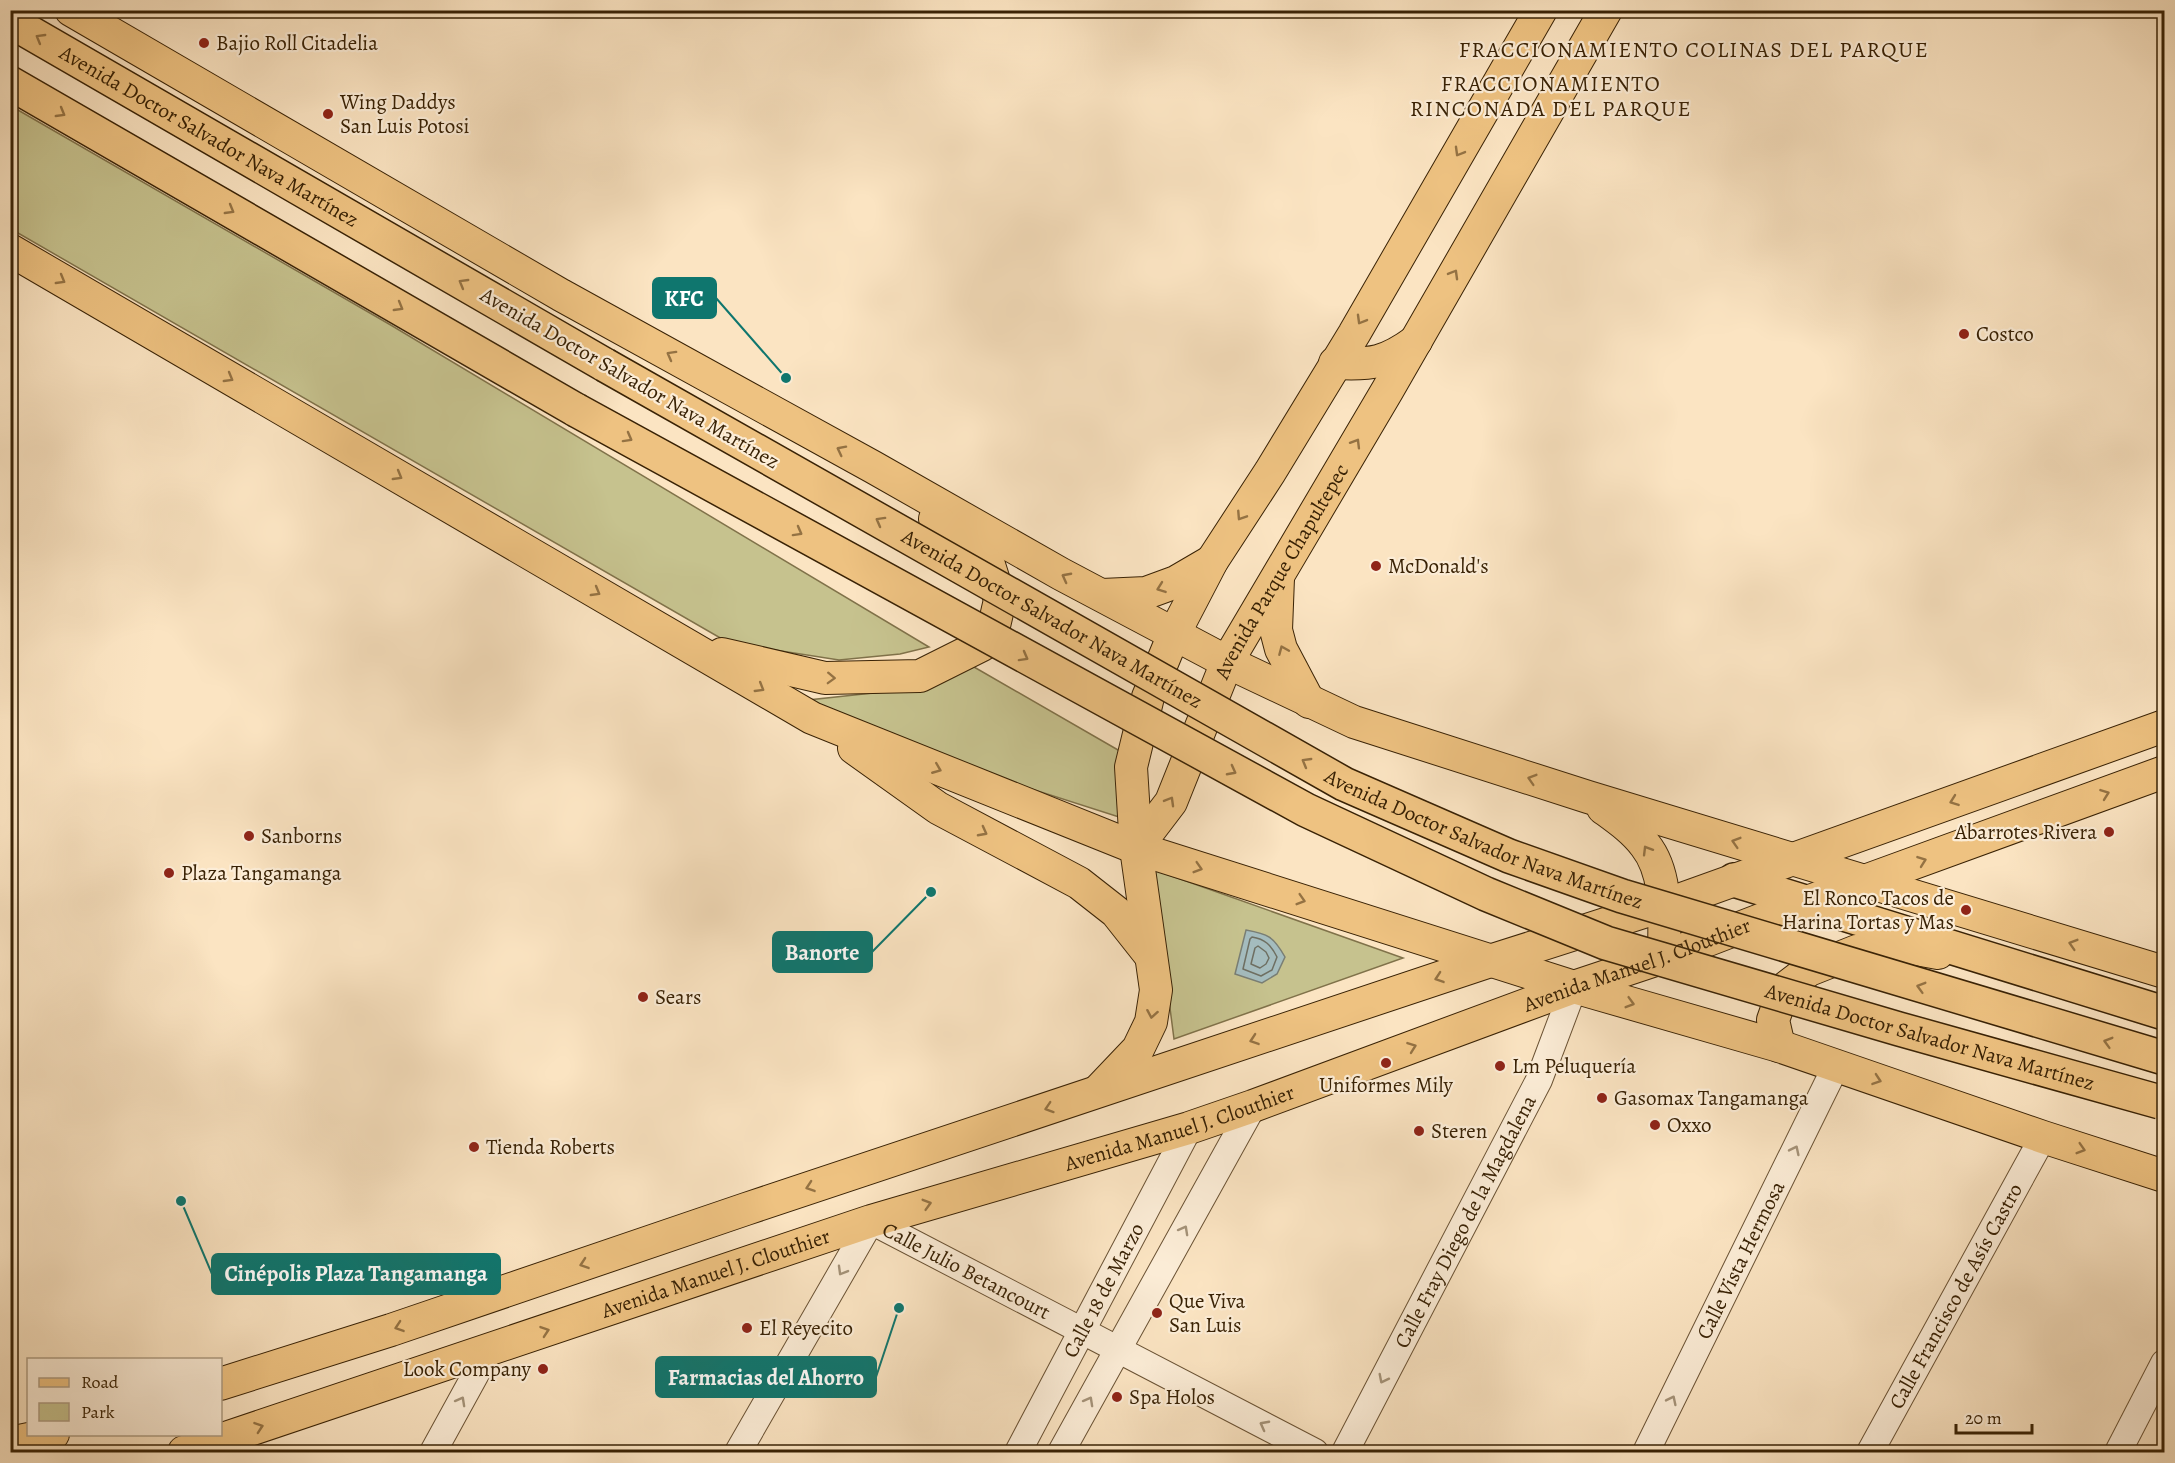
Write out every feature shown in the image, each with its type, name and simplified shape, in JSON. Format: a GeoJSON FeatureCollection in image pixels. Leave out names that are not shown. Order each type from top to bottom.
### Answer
{"type":"FeatureCollection","features":[{"type":"Feature","properties":{"kind":"highway","name":"Avenida Doctor Salvador Nava Martínez"},"geometry":{"type":"LineString","coordinates":[[10,21],[605,365],[1344,784],[1509,856],[1622,896],[2164,1058]]}},
{"type":"Feature","properties":{"kind":"highway","name":"Avenida Doctor Salvador Nava Martínez"},"geometry":{"type":"LineString","coordinates":[[10,83],[576,410],[1305,810],[1486,894],[1606,943],[2162,1103]]}},
{"type":"Feature","properties":{"kind":"highway"},"geometry":{"type":"LineString","coordinates":[[1734,880],[2164,1013]]}},
{"type":"Feature","properties":{"kind":"main road","name":"Avenida Doctor Salvador Nava Martínez"},"geometry":{"type":"LineString","coordinates":[[71,10],[561,295],[1174,634],[1354,723],[1588,797],[2164,972]]}},
{"type":"Feature","properties":{"kind":"main road"},"geometry":{"type":"LineString","coordinates":[[1095,1093],[1138,1049],[1151,1022],[1156,990],[1136,848],[1131,767],[1148,697],[1174,634],[1212,561],[1270,472],[1542,10]]}},
{"type":"Feature","properties":{"kind":"main road","name":"Avenida Parque Chapultepec"},"geometry":{"type":"LineString","coordinates":[[1136,848],[1171,802],[1227,662],[1416,341],[1606,10]]}},
{"type":"Feature","properties":{"kind":"main road"},"geometry":{"type":"LineString","coordinates":[[10,250],[812,718],[938,808],[1079,883],[1116,912],[1151,956]]}},
{"type":"Feature","properties":{"kind":"main road"},"geometry":{"type":"LineString","coordinates":[[1335,363],[1374,363],[1395,356],[1416,341]]}},
{"type":"Feature","properties":{"kind":"main road"},"geometry":{"type":"LineString","coordinates":[[692,647],[825,678],[920,676],[982,645],[994,626],[1000,600],[989,565],[873,467]]}},
{"type":"Feature","properties":{"kind":"main road"},"geometry":{"type":"LineString","coordinates":[[1102,595],[1146,593],[1176,582],[1212,561]]}},
{"type":"Feature","properties":{"kind":"main road"},"geometry":{"type":"LineString","coordinates":[[1278,575],[1276,630],[1281,648],[1309,702]]}},
{"type":"Feature","properties":{"kind":"main road"},"geometry":{"type":"LineString","coordinates":[[812,718],[1136,848],[1574,987],[1779,1046],[2164,1176]]}},
{"type":"Feature","properties":{"kind":"main road"},"geometry":{"type":"LineString","coordinates":[[222,1383],[402,1326],[866,1168],[1492,960],[1665,905],[2164,726]]}},
{"type":"Feature","properties":{"kind":"main road","name":"Avenida Manuel J. Clouthier"},"geometry":{"type":"LineString","coordinates":[[183,1452],[871,1221],[1189,1128],[1574,987],[1664,957],[1807,902],[2164,772]]}},
{"type":"Feature","properties":{"kind":"main road"},"geometry":{"type":"LineString","coordinates":[[1588,797],[1625,824],[1647,846],[1659,872],[1665,905],[1664,957]]}},
{"type":"Feature","properties":{"kind":"main road"},"geometry":{"type":"LineString","coordinates":[[1779,1046],[1773,1020],[1784,989],[1809,970],[1857,951],[1905,947],[2001,964]]}},
{"type":"Feature","properties":{"kind":"main road"},"geometry":{"type":"LineString","coordinates":[[866,1168],[871,1221]]}},
{"type":"Feature","properties":{"kind":"main road"},"geometry":{"type":"LineString","coordinates":[[10,1443],[43,1436]]}},
{"type":"Feature","properties":{"kind":"street","name":"Calle Fray Diego de la Magdalena"},"geometry":{"type":"LineString","coordinates":[[1345,1452],[1539,1080],[1574,987]]}},
{"type":"Feature","properties":{"kind":"street","name":"Calle Vista Hermosa"},"geometry":{"type":"LineString","coordinates":[[1646,1452],[1836,1066]]}},
{"type":"Feature","properties":{"kind":"street","name":"Calle 18 de Marzo"},"geometry":{"type":"LineString","coordinates":[[1061,1452],[1253,1106]]}},
{"type":"Feature","properties":{"kind":"street","name":"Calle 18 de Marzo"},"geometry":{"type":"LineString","coordinates":[[1018,1452],[1189,1128]]}},
{"type":"Feature","properties":{"kind":"street","name":"Calle Francisco de Asís Castro"},"geometry":{"type":"LineString","coordinates":[[1870,1452],[2043,1137]]}},
{"type":"Feature","properties":{"kind":"street","name":"Calle Julio Betancourt"},"geometry":{"type":"LineString","coordinates":[[871,1221],[1315,1452]]}},
{"type":"Feature","properties":{"kind":"street"},"geometry":{"type":"LineString","coordinates":[[738,1452],[871,1221]]}},
{"type":"Feature","properties":{"kind":"street"},"geometry":{"type":"LineString","coordinates":[[433,1452],[489,1350]]}},
{"type":"Feature","properties":{"kind":"street"},"geometry":{"type":"LineString","coordinates":[[2118,1452],[2164,1363]]}},
{"type":"Feature","properties":{"kind":"green space"},"geometry":{"type":"Polygon","coordinates":[[[11,106],[389,324],[929,647],[900,654],[839,660],[729,643],[11,229],[11,106]]]}},
{"type":"Feature","properties":{"kind":"green space"},"geometry":{"type":"Polygon","coordinates":[[[974,667],[1125,754],[1119,817],[966,768],[808,700],[910,689],[974,667]]]}},
{"type":"Feature","properties":{"kind":"green space"},"geometry":{"type":"Polygon","coordinates":[[[1152,869],[1403,958],[1174,1039],[1152,869]]]}},
{"type":"Feature","properties":{"kind":"water"},"geometry":{"type":"Polygon","coordinates":[[[1246,930],[1269,937],[1277,944],[1285,957],[1277,974],[1262,983],[1235,974],[1246,930]]]}},
{"type":"Feature","properties":{"kind":"place","name":"Bajio Roll Citadelia"},"geometry":{"type":"Point","coordinates":[204,43]}},
{"type":"Feature","properties":{"kind":"place","name":"Wing Daddys San Luis Potosi"},"geometry":{"type":"Point","coordinates":[328,114]}},
{"type":"Feature","properties":{"kind":"place","name":"Costco"},"geometry":{"type":"Point","coordinates":[1964,334]}},
{"type":"Feature","properties":{"kind":"place","name":"KFC"},"geometry":{"type":"Point","coordinates":[786,378]}},
{"type":"Feature","properties":{"kind":"place","name":"McDonald's"},"geometry":{"type":"Point","coordinates":[1376,566]}},
{"type":"Feature","properties":{"kind":"place","name":"Abarrotes Rivera"},"geometry":{"type":"Point","coordinates":[2109,832]}},
{"type":"Feature","properties":{"kind":"place","name":"Sanborns"},"geometry":{"type":"Point","coordinates":[249,836]}},
{"type":"Feature","properties":{"kind":"place","name":"Plaza Tangamanga"},"geometry":{"type":"Point","coordinates":[169,873]}},
{"type":"Feature","properties":{"kind":"place","name":"Banorte"},"geometry":{"type":"Point","coordinates":[931,892]}},
{"type":"Feature","properties":{"kind":"place","name":"El Ronco Tacos de Harina Tortas y Mas"},"geometry":{"type":"Point","coordinates":[1966,910]}},
{"type":"Feature","properties":{"kind":"place","name":"Sears"},"geometry":{"type":"Point","coordinates":[643,997]}},
{"type":"Feature","properties":{"kind":"place","name":"Uniformes Mily"},"geometry":{"type":"Point","coordinates":[1386,1063]}},
{"type":"Feature","properties":{"kind":"place","name":"Lm Peluquería"},"geometry":{"type":"Point","coordinates":[1500,1066]}},
{"type":"Feature","properties":{"kind":"place","name":"Gasomax Tangamanga"},"geometry":{"type":"Point","coordinates":[1602,1098]}},
{"type":"Feature","properties":{"kind":"place","name":"Oxxo"},"geometry":{"type":"Point","coordinates":[1655,1125]}},
{"type":"Feature","properties":{"kind":"place","name":"Steren"},"geometry":{"type":"Point","coordinates":[1419,1131]}},
{"type":"Feature","properties":{"kind":"place","name":"Tienda Roberts"},"geometry":{"type":"Point","coordinates":[474,1147]}},
{"type":"Feature","properties":{"kind":"place","name":"Cinépolis Plaza Tangamanga"},"geometry":{"type":"Point","coordinates":[181,1201]}},
{"type":"Feature","properties":{"kind":"place","name":"Farmacias del Ahorro"},"geometry":{"type":"Point","coordinates":[899,1308]}},
{"type":"Feature","properties":{"kind":"place","name":"Que Viva San Luis"},"geometry":{"type":"Point","coordinates":[1157,1313]}},
{"type":"Feature","properties":{"kind":"place","name":"El Reyecito"},"geometry":{"type":"Point","coordinates":[747,1328]}},
{"type":"Feature","properties":{"kind":"place","name":"Look Company"},"geometry":{"type":"Point","coordinates":[543,1369]}},
{"type":"Feature","properties":{"kind":"place","name":"Spa Holos"},"geometry":{"type":"Point","coordinates":[1117,1397]}},
{"type":"Feature","properties":{"kind":"district","name":"FRACCIONAMIENTO COLINAS DEL PARQUE"},"geometry":{"type":"Point","coordinates":[1694,49]}},
{"type":"Feature","properties":{"kind":"district","name":"FRACCIONAMIENTO RINCONADA DEL PARQUE"},"geometry":{"type":"Point","coordinates":[1551,96]}}]}
